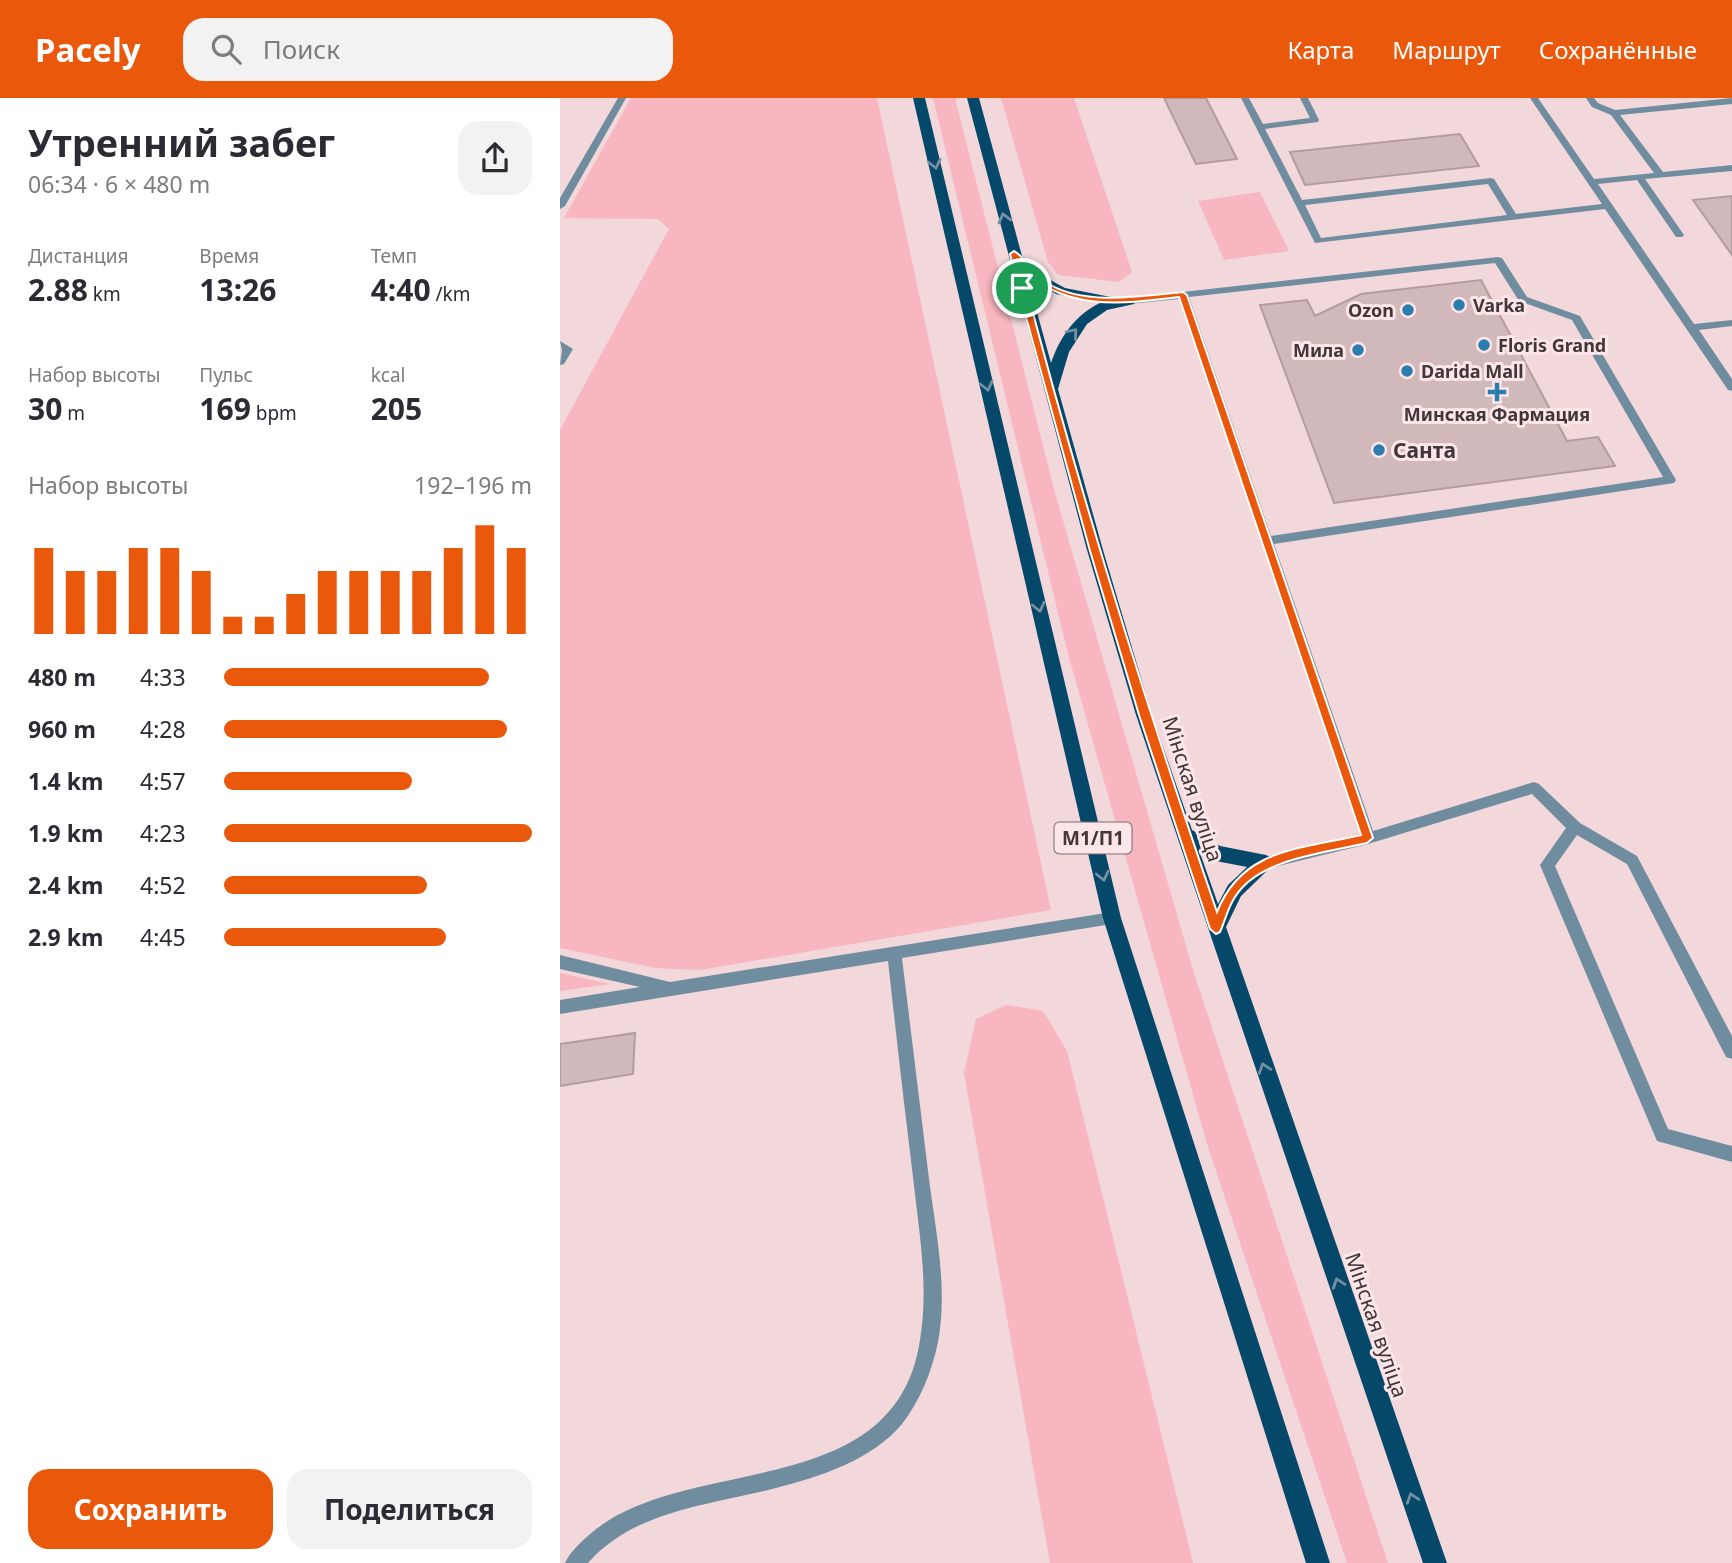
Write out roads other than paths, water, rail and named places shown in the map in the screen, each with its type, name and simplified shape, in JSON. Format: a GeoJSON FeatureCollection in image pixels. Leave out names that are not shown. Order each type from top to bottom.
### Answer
{"type":"FeatureCollection","features":[{"type":"Feature","properties":{"kind":"main road","name":"М1/П1"},"geometry":{"type":"LineString","coordinates":[[919,98],[1112,918],[1318,1563]]}},
{"type":"Feature","properties":{"kind":"main road","name":"Мінская вуліца"},"geometry":{"type":"LineString","coordinates":[[973,98],[1052,395],[1144,715],[1435,1563]]}},
{"type":"Feature","properties":{"kind":"main road"},"geometry":{"type":"LineString","coordinates":[[1014,254],[1025,268],[1051,288],[1075,297],[1129,300]]}},
{"type":"Feature","properties":{"kind":"main road"},"geometry":{"type":"LineString","coordinates":[[1052,395],[1054,373],[1063,345],[1073,332],[1102,307],[1129,300]]}},
{"type":"Feature","properties":{"kind":"main road"},"geometry":{"type":"LineString","coordinates":[[1185,835],[1216,853],[1266,863]]}},
{"type":"Feature","properties":{"kind":"main road"},"geometry":{"type":"LineString","coordinates":[[1216,929],[1230,894],[1247,875],[1266,863]]}},
{"type":"Feature","properties":{"kind":"lane"},"geometry":{"type":"LineString","coordinates":[[560,206],[622,98]]}},
{"type":"Feature","properties":{"kind":"lane"},"geometry":{"type":"LineString","coordinates":[[1245,98],[1318,241],[1607,206]]}},
{"type":"Feature","properties":{"kind":"lane"},"geometry":{"type":"LineString","coordinates":[[1260,127],[1315,120],[1304,98]]}},
{"type":"Feature","properties":{"kind":"lane"},"geometry":{"type":"LineString","coordinates":[[1534,98],[1732,387]]}},
{"type":"Feature","properties":{"kind":"lane"},"geometry":{"type":"LineString","coordinates":[[1590,98],[1595,105],[1614,113],[1732,101]]}},
{"type":"Feature","properties":{"kind":"lane"},"geometry":{"type":"LineString","coordinates":[[1614,113],[1660,175]]}},
{"type":"Feature","properties":{"kind":"lane"},"geometry":{"type":"LineString","coordinates":[[1590,181],[1732,168]]}},
{"type":"Feature","properties":{"kind":"lane"},"geometry":{"type":"LineString","coordinates":[[1639,177],[1679,235]]}},
{"type":"Feature","properties":{"kind":"lane"},"geometry":{"type":"LineString","coordinates":[[1299,203],[1491,181],[1513,217]]}},
{"type":"Feature","properties":{"kind":"lane"},"geometry":{"type":"LineString","coordinates":[[1129,300],[1498,260],[1524,299],[1576,318],[1670,480],[1267,541]]}},
{"type":"Feature","properties":{"kind":"lane"},"geometry":{"type":"LineString","coordinates":[[1183,295],[1367,838]]}},
{"type":"Feature","properties":{"kind":"lane"},"geometry":{"type":"LineString","coordinates":[[1691,328],[1732,323]]}},
{"type":"Feature","properties":{"kind":"lane"},"geometry":{"type":"LineString","coordinates":[[560,344],[568,349],[560,362]]}},
{"type":"Feature","properties":{"kind":"lane"},"geometry":{"type":"LineString","coordinates":[[1266,863],[1367,838],[1534,788],[1575,827],[1632,860],[1732,1052]]}},
{"type":"Feature","properties":{"kind":"lane"},"geometry":{"type":"LineString","coordinates":[[1575,827],[1547,865],[1663,1136],[1732,1154]]}},
{"type":"Feature","properties":{"kind":"lane"},"geometry":{"type":"LineString","coordinates":[[560,1007],[1112,918]]}},
{"type":"Feature","properties":{"kind":"lane"},"geometry":{"type":"LineString","coordinates":[[575,1563],[611,1526],[650,1509],[789,1476],[837,1461],[868,1444],[894,1421],[914,1390],[933,1325],[934,1286],[894,952]]}},
{"type":"Feature","properties":{"kind":"lane"},"geometry":{"type":"LineString","coordinates":[[560,962],[673,988]]}},
{"type":"Feature","properties":{"kind":"place","name":"Varka"},"geometry":{"type":"Point","coordinates":[1459,305]}},
{"type":"Feature","properties":{"kind":"place","name":"Ozon"},"geometry":{"type":"Point","coordinates":[1408,310]}},
{"type":"Feature","properties":{"kind":"place","name":"Floris Grand"},"geometry":{"type":"Point","coordinates":[1484,345]}},
{"type":"Feature","properties":{"kind":"place","name":"Мила"},"geometry":{"type":"Point","coordinates":[1358,350]}},
{"type":"Feature","properties":{"kind":"place","name":"Darida Mall"},"geometry":{"type":"Point","coordinates":[1407,371]}},
{"type":"Feature","properties":{"kind":"place","name":"Минская Фармация"},"geometry":{"type":"Point","coordinates":[1497,392]}},
{"type":"Feature","properties":{"kind":"place","name":"Санта"},"geometry":{"type":"Point","coordinates":[1379,450]}}]}
